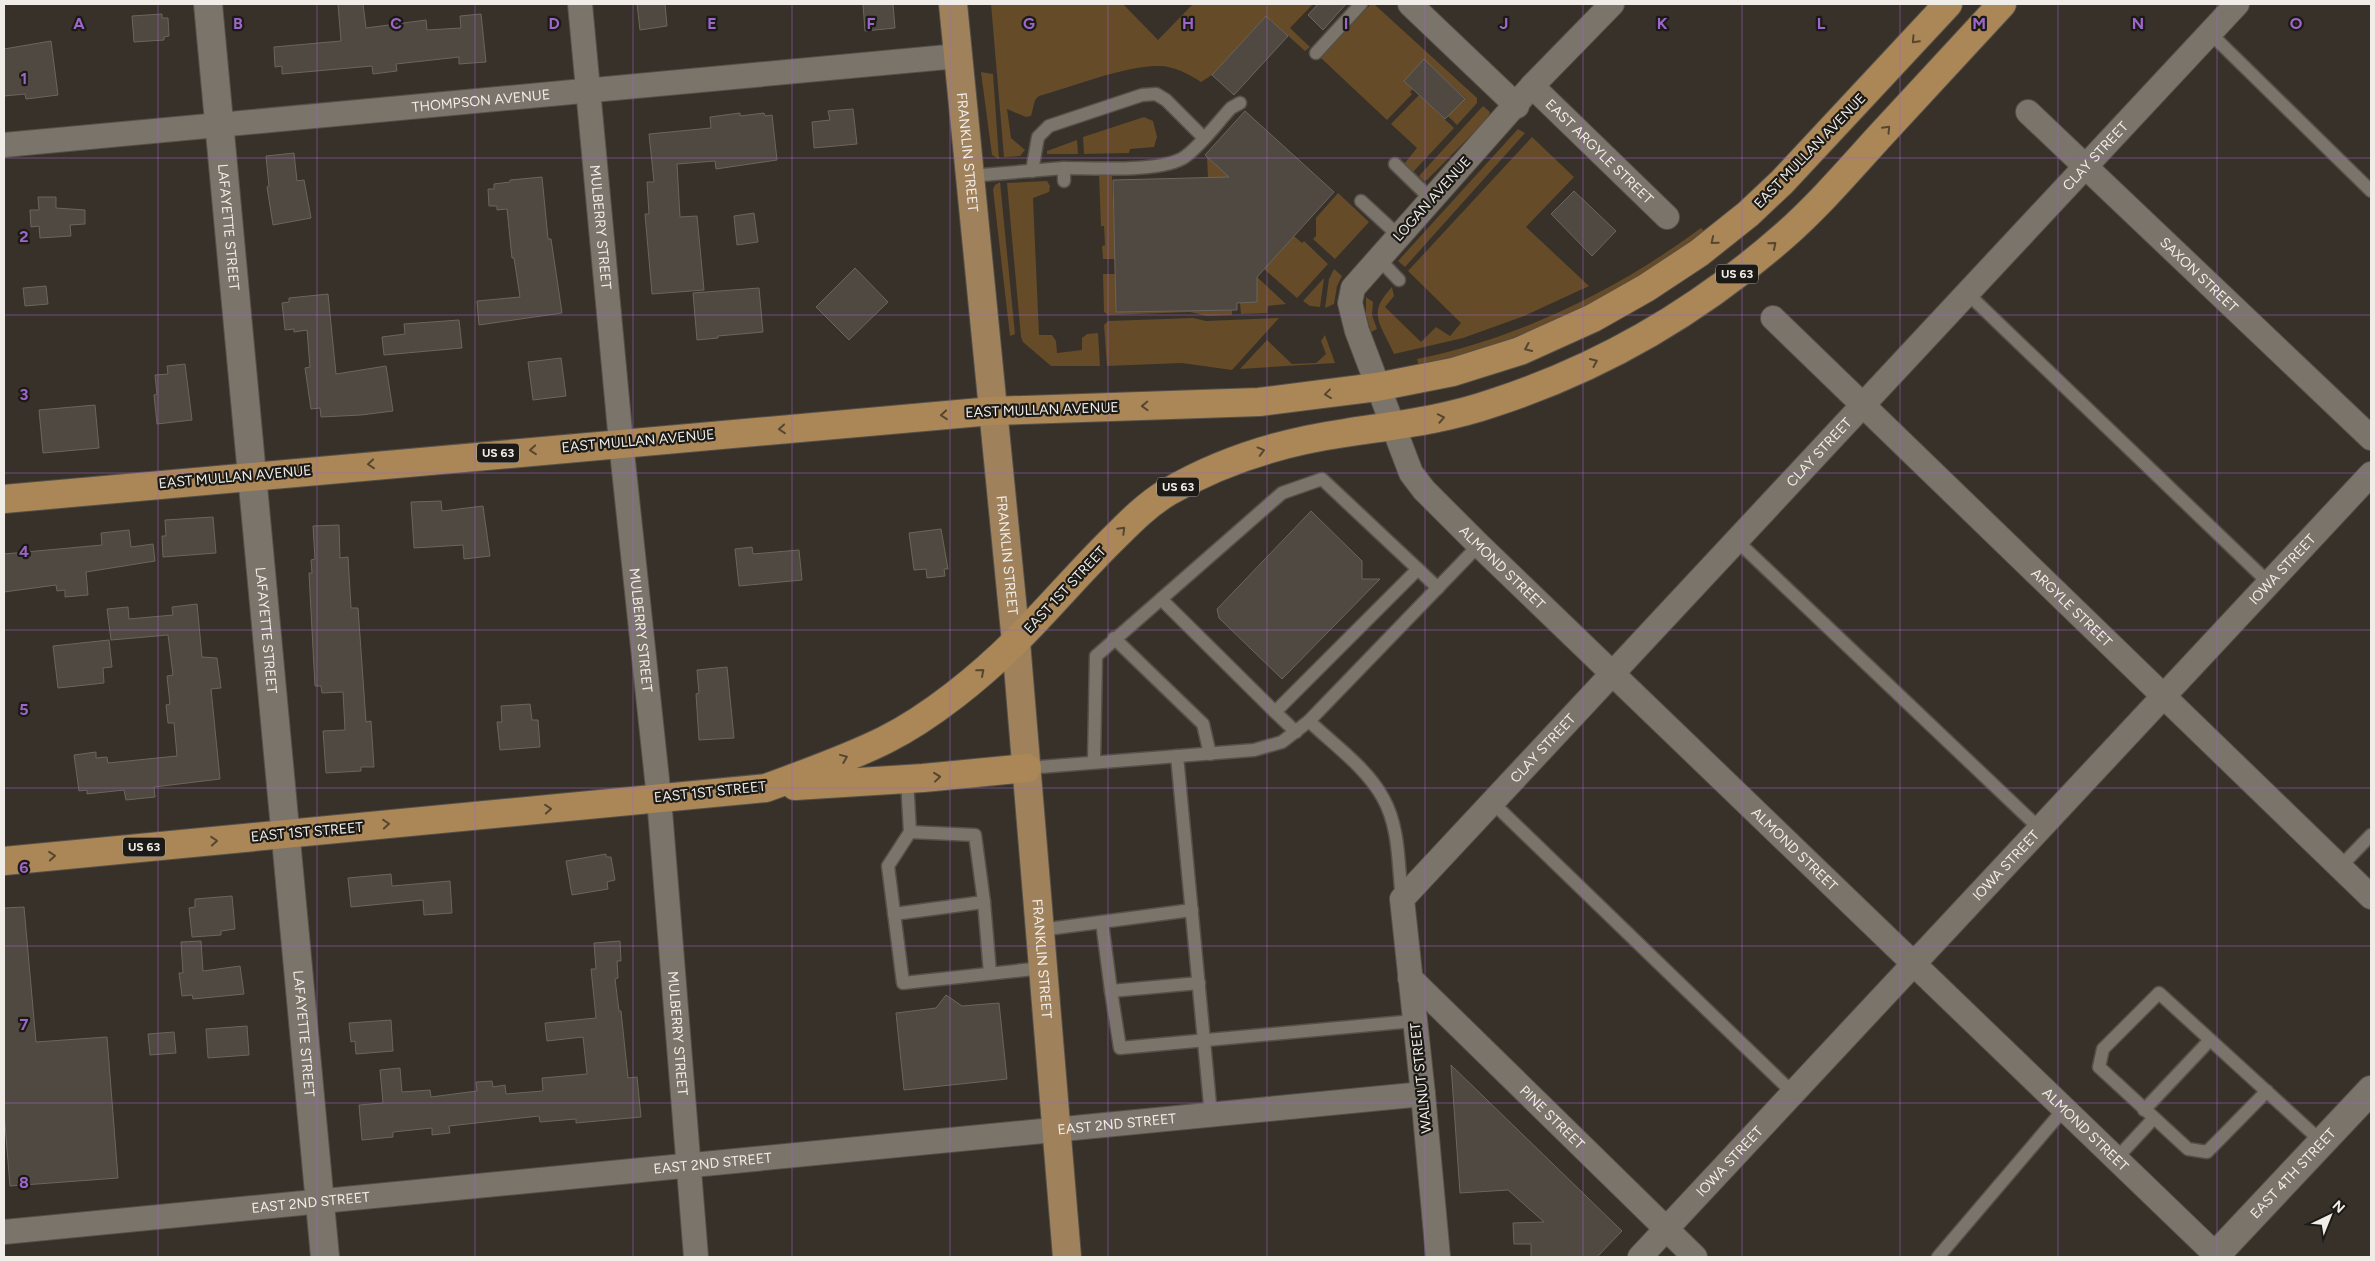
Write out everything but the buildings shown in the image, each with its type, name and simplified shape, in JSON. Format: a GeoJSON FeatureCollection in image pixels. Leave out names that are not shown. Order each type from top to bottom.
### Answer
{"type":"FeatureCollection","features":[{"type":"Feature","properties":{"kind":"highway","name":"EAST MULLAN AVENUE"},"geometry":{"type":"LineString","coordinates":[[4,498],[621,442],[992,411],[1259,402],[1377,388],[1446,374],[1520,351],[1594,318],[1646,288],[1699,253],[1748,214],[1782,182],[1948,4]]}},
{"type":"Feature","properties":{"kind":"highway","name":"US 63"},"geometry":{"type":"LineString","coordinates":[[1394,427],[1448,417],[1537,387],[1611,354],[1686,311],[1720,288],[1786,234],[1823,198],[2002,4]]}},
{"type":"Feature","properties":{"kind":"highway","name":"EAST 1ST STREET"},"geometry":{"type":"LineString","coordinates":[[4,861],[766,788],[845,758],[888,738],[932,710],[1016,642],[1138,514],[1164,494],[1225,463],[1255,452],[1344,433],[1394,427]]}},
{"type":"Feature","properties":{"kind":"highway"},"geometry":{"type":"LineString","coordinates":[[766,788],[907,779],[1027,768]]}},
{"type":"Feature","properties":{"kind":"main road","name":"FRANKLIN STREET"},"geometry":{"type":"LineString","coordinates":[[953,4],[1016,642],[1067,1257]]}},
{"type":"Feature","properties":{"kind":"street","name":"LAFAYETTE STREET"},"geometry":{"type":"LineString","coordinates":[[208,4],[325,1257]]}},
{"type":"Feature","properties":{"kind":"street","name":"MULBERRY STREET"},"geometry":{"type":"LineString","coordinates":[[580,4],[621,442],[659,798],[696,1257]]}},
{"type":"Feature","properties":{"kind":"street"},"geometry":{"type":"LineString","coordinates":[[1410,4],[1517,106]]}},
{"type":"Feature","properties":{"kind":"street","name":"LOGAN AVENUE"},"geometry":{"type":"LineString","coordinates":[[1394,427],[1377,388],[1357,331],[1350,303],[1353,288],[1378,258],[1517,106],[1532,86],[1612,4]]}},
{"type":"Feature","properties":{"kind":"street","name":"CLAY STREET"},"geometry":{"type":"LineString","coordinates":[[1402,899],[2237,4]]}},
{"type":"Feature","properties":{"kind":"street","name":"THOMPSON AVENUE"},"geometry":{"type":"LineString","coordinates":[[4,145],[958,56]]}},
{"type":"Feature","properties":{"kind":"street","name":"EAST ARGYLE STREET"},"geometry":{"type":"LineString","coordinates":[[1532,86],[1667,217]]}},
{"type":"Feature","properties":{"kind":"street","name":"SAXON STREET"},"geometry":{"type":"LineString","coordinates":[[2028,112],[2371,438]]}},
{"type":"Feature","properties":{"kind":"street","name":"ARGYLE STREET"},"geometry":{"type":"LineString","coordinates":[[1773,318],[2371,897]]}},
{"type":"Feature","properties":{"kind":"street","name":"ALMOND STREET"},"geometry":{"type":"LineString","coordinates":[[1394,427],[1411,473],[1424,490],[2215,1256]]}},
{"type":"Feature","properties":{"kind":"street","name":"IOWA STREET"},"geometry":{"type":"LineString","coordinates":[[1640,1257],[2371,474]]}},
{"type":"Feature","properties":{"kind":"street","name":"WALNUT STREET"},"geometry":{"type":"LineString","coordinates":[[1402,899],[1438,1257]]}},
{"type":"Feature","properties":{"kind":"street","name":"PINE STREET"},"geometry":{"type":"LineString","coordinates":[[1410,978],[1695,1257]]}},
{"type":"Feature","properties":{"kind":"street","name":"EAST 4TH STREET"},"geometry":{"type":"LineString","coordinates":[[2215,1256],[2371,1090]]}},
{"type":"Feature","properties":{"kind":"street","name":"EAST 2ND STREET"},"geometry":{"type":"LineString","coordinates":[[4,1232],[1423,1094]]}},
{"type":"Feature","properties":{"kind":"lane"},"geometry":{"type":"LineString","coordinates":[[1316,53],[1361,4]]}},
{"type":"Feature","properties":{"kind":"lane"},"geometry":{"type":"LineString","coordinates":[[2210,33],[2371,191]]}},
{"type":"Feature","properties":{"kind":"lane"},"geometry":{"type":"LineString","coordinates":[[1032,171],[1038,137],[1049,126],[1142,95],[1156,94],[1166,100],[1204,138]]}},
{"type":"Feature","properties":{"kind":"lane"},"geometry":{"type":"LineString","coordinates":[[970,176],[1064,168],[1142,167],[1173,163],[1185,156],[1231,108],[1240,103]]}},
{"type":"Feature","properties":{"kind":"lane"},"geometry":{"type":"LineString","coordinates":[[1395,164],[1432,200]]}},
{"type":"Feature","properties":{"kind":"lane"},"geometry":{"type":"LineString","coordinates":[[1064,168],[1064,181]]}},
{"type":"Feature","properties":{"kind":"lane"},"geometry":{"type":"LineString","coordinates":[[1361,201],[1400,236]]}},
{"type":"Feature","properties":{"kind":"lane"},"geometry":{"type":"LineString","coordinates":[[1378,258],[1399,280]]}},
{"type":"Feature","properties":{"kind":"lane"},"geometry":{"type":"LineString","coordinates":[[1967,293],[2269,584]]}},
{"type":"Feature","properties":{"kind":"lane"},"geometry":{"type":"LineString","coordinates":[[1094,762],[1096,656],[1114,638],[1282,493],[1322,479],[1438,588]]}},
{"type":"Feature","properties":{"kind":"lane"},"geometry":{"type":"LineString","coordinates":[[1736,540],[2040,829]]}},
{"type":"Feature","properties":{"kind":"lane"},"geometry":{"type":"LineString","coordinates":[[1027,768],[1210,754],[1270,747],[1296,732],[1309,721],[1480,545]]}},
{"type":"Feature","properties":{"kind":"lane"},"geometry":{"type":"LineString","coordinates":[[1275,712],[1418,569]]}},
{"type":"Feature","properties":{"kind":"lane"},"geometry":{"type":"LineString","coordinates":[[1161,598],[1296,732]]}},
{"type":"Feature","properties":{"kind":"lane"},"geometry":{"type":"LineString","coordinates":[[1114,638],[1203,724],[1210,754]]}},
{"type":"Feature","properties":{"kind":"lane"},"geometry":{"type":"LineString","coordinates":[[1309,721],[1363,772],[1384,799],[1395,832],[1402,899]]}},
{"type":"Feature","properties":{"kind":"lane"},"geometry":{"type":"LineString","coordinates":[[1177,756],[1211,1115]]}},
{"type":"Feature","properties":{"kind":"lane"},"geometry":{"type":"LineString","coordinates":[[907,779],[910,832],[888,866],[903,983],[1042,968]]}},
{"type":"Feature","properties":{"kind":"lane"},"geometry":{"type":"LineString","coordinates":[[1492,802],[1794,1093]]}},
{"type":"Feature","properties":{"kind":"lane"},"geometry":{"type":"LineString","coordinates":[[910,832],[975,835],[984,902],[990,973]]}},
{"type":"Feature","properties":{"kind":"lane"},"geometry":{"type":"LineString","coordinates":[[2340,867],[2371,835]]}},
{"type":"Feature","properties":{"kind":"lane"},"geometry":{"type":"LineString","coordinates":[[894,914],[984,902]]}},
{"type":"Feature","properties":{"kind":"lane"},"geometry":{"type":"LineString","coordinates":[[1040,930],[1192,910]]}},
{"type":"Feature","properties":{"kind":"lane"},"geometry":{"type":"LineString","coordinates":[[1102,922],[1120,1048],[1204,1042],[1414,1021]]}},
{"type":"Feature","properties":{"kind":"lane"},"geometry":{"type":"LineString","coordinates":[[1111,991],[1199,983]]}},
{"type":"Feature","properties":{"kind":"lane"},"geometry":{"type":"LineString","coordinates":[[2267,1091],[2207,1152],[2188,1149],[2099,1067],[2103,1050],[2159,993],[2267,1091],[2322,1142]]}},
{"type":"Feature","properties":{"kind":"lane"},"geometry":{"type":"LineString","coordinates":[[2116,1159],[2149,1114],[2210,1040]]}},
{"type":"Feature","properties":{"kind":"lane"},"geometry":{"type":"LineString","coordinates":[[1938,1257],[2064,1109]]}},
{"type":"Feature","properties":{"kind":"shaded area"},"geometry":{"type":"Polygon","coordinates":[[[991,4],[1123,4],[1158,40],[1193,4],[1313,4],[1290,28],[1310,47],[1305,51],[1266,16],[1212,75],[1201,82],[1186,73],[1170,67],[1159,66],[1131,69],[1039,96],[1035,100],[1031,116],[1026,117],[1007,109],[1011,138],[1025,150],[1020,156],[1004,157],[991,4]]]}},
{"type":"Feature","properties":{"kind":"shaded area"},"geometry":{"type":"Polygon","coordinates":[[[1371,4],[1374,4],[1477,98],[1477,103],[1457,125],[1448,116],[1465,98],[1424,60],[1404,81],[1413,89],[1410,92],[1412,94],[1387,120],[1321,58],[1371,4]]]}},
{"type":"Feature","properties":{"kind":"shaded area"},"geometry":{"type":"Polygon","coordinates":[[[981,72],[993,74],[999,159],[992,155],[981,72]]]}},
{"type":"Feature","properties":{"kind":"shaded area"},"geometry":{"type":"Polygon","coordinates":[[[1419,95],[1454,128],[1413,172],[1404,164],[1417,148],[1391,124],[1419,95]]]}},
{"type":"Feature","properties":{"kind":"shaded area"},"geometry":{"type":"Polygon","coordinates":[[[1483,106],[1490,112],[1488,118],[1424,181],[1419,176],[1483,106]]]}},
{"type":"Feature","properties":{"kind":"shaded area"},"geometry":{"type":"Polygon","coordinates":[[[1144,117],[1153,121],[1157,137],[1154,147],[1130,149],[1129,153],[1084,154],[1083,137],[1144,117]]]}},
{"type":"Feature","properties":{"kind":"shaded area"},"geometry":{"type":"Polygon","coordinates":[[[1518,129],[1525,133],[1405,267],[1398,261],[1518,129]]]}},
{"type":"Feature","properties":{"kind":"shaded area"},"geometry":{"type":"Polygon","coordinates":[[[1532,137],[1574,177],[1526,227],[1589,286],[1524,316],[1463,338],[1394,354],[1378,319],[1380,305],[1384,296],[1392,287],[1394,296],[1385,307],[1421,342],[1436,327],[1450,336],[1461,323],[1408,271],[1532,137]]]}},
{"type":"Feature","properties":{"kind":"shaded area"},"geometry":{"type":"Polygon","coordinates":[[[1077,140],[1078,154],[1047,154],[1047,151],[1077,140]]]}},
{"type":"Feature","properties":{"kind":"shaded area"},"geometry":{"type":"Polygon","coordinates":[[[1207,157],[1243,189],[1208,178],[1207,157]]]}},
{"type":"Feature","properties":{"kind":"shaded area"},"geometry":{"type":"Polygon","coordinates":[[[1099,174],[1112,174],[1115,259],[1103,259],[1102,246],[1105,245],[1104,226],[1101,226],[1099,174]]]}},
{"type":"Feature","properties":{"kind":"shaded area"},"geometry":{"type":"Polygon","coordinates":[[[1047,181],[1050,186],[1049,192],[1033,198],[1039,335],[1052,335],[1056,341],[1057,353],[1082,350],[1082,338],[1087,334],[1098,333],[1100,366],[1051,366],[1023,342],[1021,337],[1007,183],[1047,181]]]}},
{"type":"Feature","properties":{"kind":"shaded area"},"geometry":{"type":"Polygon","coordinates":[[[1000,182],[1015,334],[1010,336],[993,189],[1000,182]]]}},
{"type":"Feature","properties":{"kind":"shaded area"},"geometry":{"type":"Polygon","coordinates":[[[1338,193],[1369,222],[1335,259],[1313,239],[1316,236],[1316,218],[1338,193]]]}},
{"type":"Feature","properties":{"kind":"shaded area"},"geometry":{"type":"Polygon","coordinates":[[[1701,228],[1704,231],[1672,254],[1604,296],[1569,314],[1496,344],[1419,366],[1417,359],[1493,338],[1530,325],[1566,309],[1636,272],[1701,228]]]}},
{"type":"Feature","properties":{"kind":"shaded area"},"geometry":{"type":"Polygon","coordinates":[[[1294,236],[1302,243],[1304,241],[1328,264],[1297,298],[1264,269],[1294,236]]]}},
{"type":"Feature","properties":{"kind":"shaded area"},"geometry":{"type":"Polygon","coordinates":[[[1334,269],[1342,276],[1337,286],[1334,304],[1325,308],[1329,279],[1334,269]]]}},
{"type":"Feature","properties":{"kind":"shaded area"},"geometry":{"type":"Polygon","coordinates":[[[1103,274],[1115,274],[1116,312],[1232,310],[1232,315],[1207,316],[1190,312],[1108,315],[1104,312],[1103,274]]]}},
{"type":"Feature","properties":{"kind":"shaded area"},"geometry":{"type":"Polygon","coordinates":[[[1257,277],[1286,304],[1268,306],[1267,313],[1241,314],[1240,303],[1257,302],[1257,277]]]}},
{"type":"Feature","properties":{"kind":"shaded area"},"geometry":{"type":"Polygon","coordinates":[[[1324,278],[1320,307],[1310,306],[1303,301],[1324,278]]]}},
{"type":"Feature","properties":{"kind":"shaded area"},"geometry":{"type":"Polygon","coordinates":[[[1366,297],[1373,302],[1372,315],[1377,329],[1371,332],[1366,314],[1366,297]]]}},
{"type":"Feature","properties":{"kind":"shaded area"},"geometry":{"type":"Polygon","coordinates":[[[1193,318],[1206,321],[1279,318],[1232,370],[1182,363],[1107,366],[1104,325],[1108,321],[1193,318]]]}},
{"type":"Feature","properties":{"kind":"shaded area"},"geometry":{"type":"Polygon","coordinates":[[[1325,335],[1335,363],[1240,369],[1267,340],[1292,364],[1316,363],[1326,354],[1321,341],[1325,335]]]}}]}
